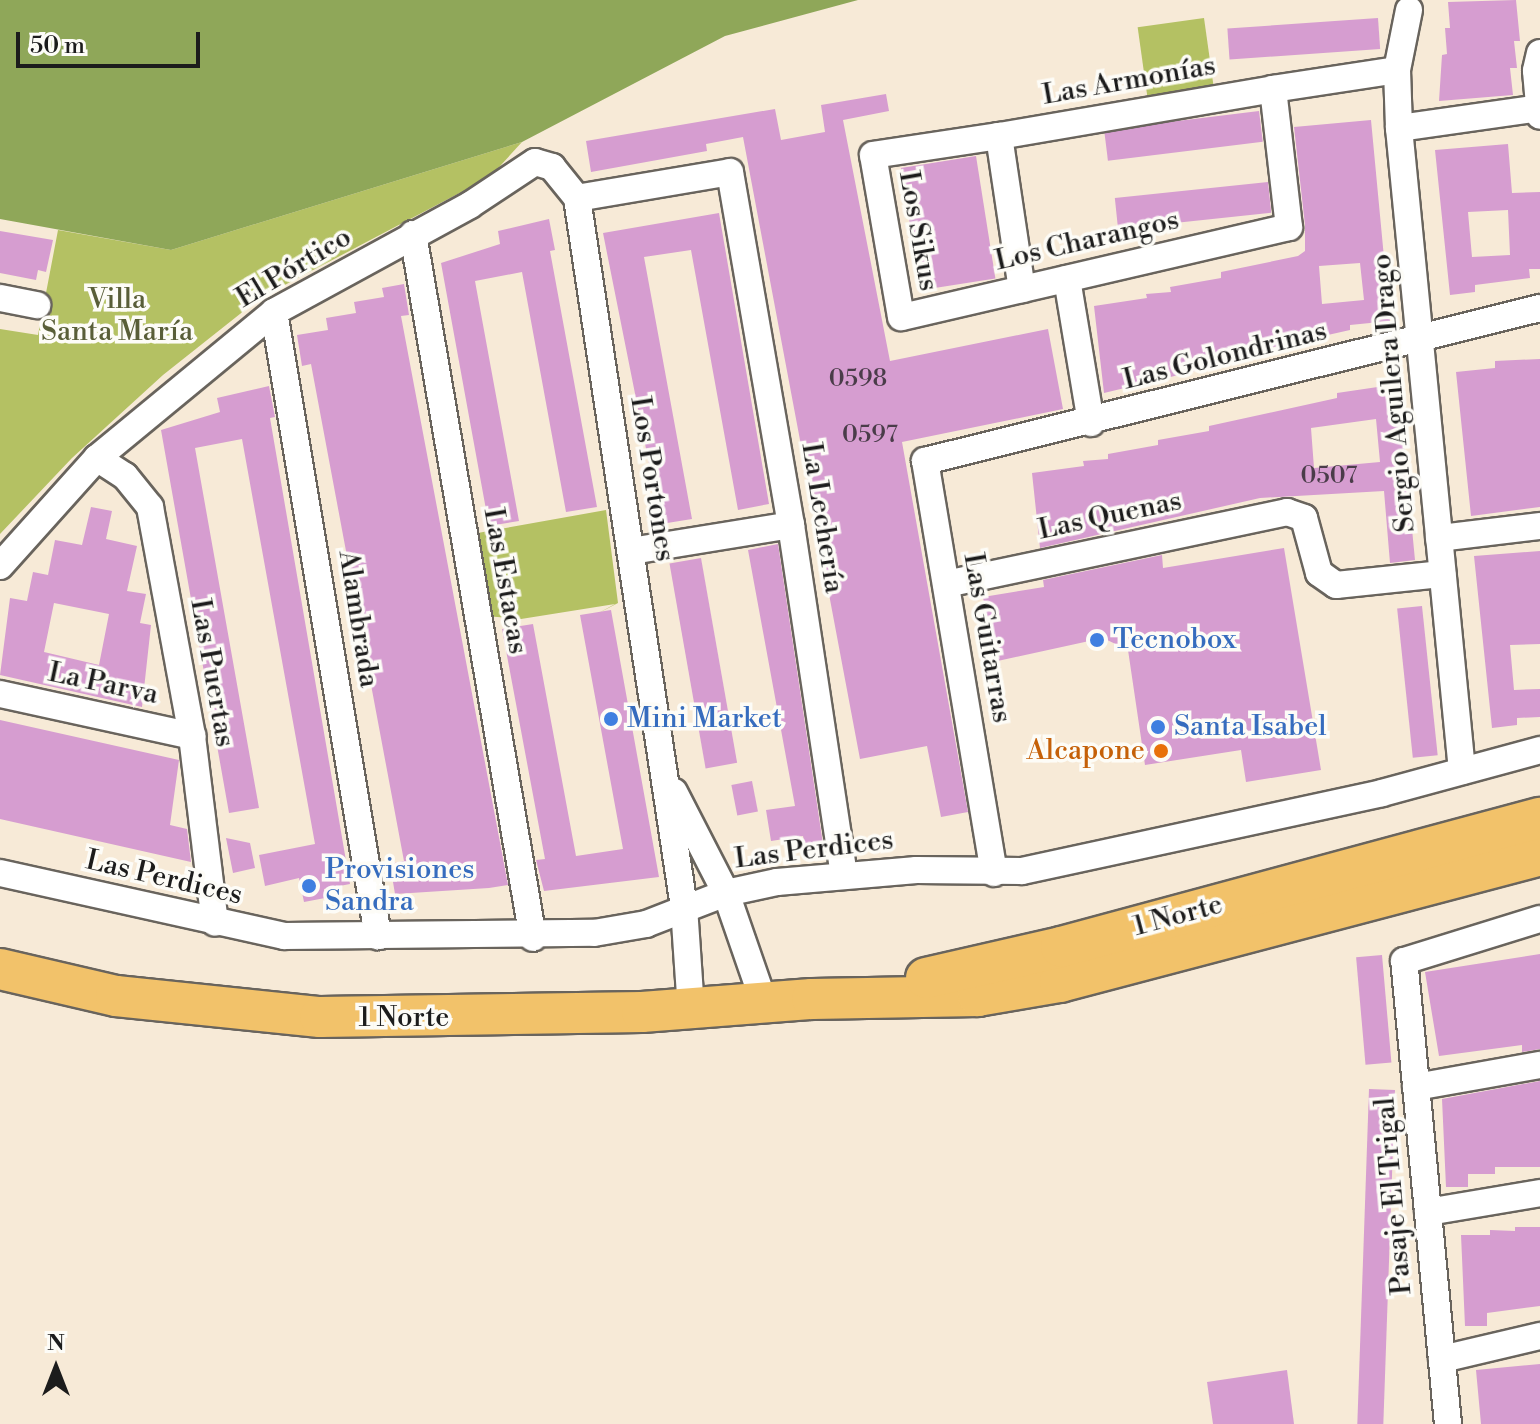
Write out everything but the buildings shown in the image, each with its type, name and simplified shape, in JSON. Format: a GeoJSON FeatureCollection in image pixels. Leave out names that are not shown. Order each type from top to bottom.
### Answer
{"type":"FeatureCollection","features":[{"type":"Feature","properties":{"kind":"main road","name":"1 Norte"},"geometry":{"type":"LineString","coordinates":[[812,999],[996,964],[1540,818]]}},
{"type":"Feature","properties":{"kind":"main road","name":"1 Norte"},"geometry":{"type":"LineString","coordinates":[[0,969],[116,996],[320,1017],[691,1009],[812,999],[937,999],[1019,990],[1540,855]]}},
{"type":"Feature","properties":{"kind":"street","name":"Sergio Aguilera Drago"},"geometry":{"type":"LineString","coordinates":[[1409,10],[1397,70],[1399,128],[1423,338],[1462,771]]}},
{"type":"Feature","properties":{"kind":"street"},"geometry":{"type":"LineString","coordinates":[[1540,53],[1536,71],[1540,116]]}},
{"type":"Feature","properties":{"kind":"street","name":"Las Armonías"},"geometry":{"type":"LineString","coordinates":[[873,155],[1397,70]]}},
{"type":"Feature","properties":{"kind":"street","name":"Los Charangos"},"geometry":{"type":"LineString","coordinates":[[901,317],[1289,227],[1273,89]]}},
{"type":"Feature","properties":{"kind":"street"},"geometry":{"type":"LineString","coordinates":[[1399,128],[1539,108]]}},
{"type":"Feature","properties":{"kind":"street"},"geometry":{"type":"LineString","coordinates":[[999,136],[1022,289]]}},
{"type":"Feature","properties":{"kind":"street","name":"Los Sikus"},"geometry":{"type":"LineString","coordinates":[[873,155],[901,317]]}},
{"type":"Feature","properties":{"kind":"street","name":"El Pórtico"},"geometry":{"type":"LineString","coordinates":[[0,566],[97,458],[274,312],[470,205],[535,162],[552,167],[577,198]]}},
{"type":"Feature","properties":{"kind":"street","name":"La Lechería"},"geometry":{"type":"LineString","coordinates":[[577,198],[730,172],[791,525],[844,875]]}},
{"type":"Feature","properties":{"kind":"street","name":"Los Portones"},"geometry":{"type":"LineString","coordinates":[[577,198],[684,907],[691,1009]]}},
{"type":"Feature","properties":{"kind":"street","name":"Las Estacas"},"geometry":{"type":"LineString","coordinates":[[413,234],[533,938]]}},
{"type":"Feature","properties":{"kind":"street"},"geometry":{"type":"LineString","coordinates":[[1067,279],[1091,423]]}},
{"type":"Feature","properties":{"kind":"street"},"geometry":{"type":"LineString","coordinates":[[0,298],[37,305]]}},
{"type":"Feature","properties":{"kind":"street","name":"Las Golondrinas"},"geometry":{"type":"LineString","coordinates":[[925,461],[1091,423],[1540,308]]}},
{"type":"Feature","properties":{"kind":"street","name":"Alambrada"},"geometry":{"type":"LineString","coordinates":[[274,312],[378,936]]}},
{"type":"Feature","properties":{"kind":"street","name":"Las Puertas"},"geometry":{"type":"LineString","coordinates":[[97,458],[125,476],[150,507],[192,736],[215,923]]}},
{"type":"Feature","properties":{"kind":"street","name":"Las Guitarras"},"geometry":{"type":"LineString","coordinates":[[925,461],[994,873]]}},
{"type":"Feature","properties":{"kind":"street","name":"Las Quenas"},"geometry":{"type":"LineString","coordinates":[[946,584],[1287,512],[1304,518],[1319,573],[1345,587],[1442,574]]}},
{"type":"Feature","properties":{"kind":"street"},"geometry":{"type":"LineString","coordinates":[[631,551],[791,525]]}},
{"type":"Feature","properties":{"kind":"street"},"geometry":{"type":"LineString","coordinates":[[1439,538],[1540,526]]}},
{"type":"Feature","properties":{"kind":"street","name":"La Parva"},"geometry":{"type":"LineString","coordinates":[[0,694],[192,736]]}},
{"type":"Feature","properties":{"kind":"street","name":"Las Perdices"},"geometry":{"type":"LineString","coordinates":[[0,873],[284,936],[533,938],[646,924],[726,893],[844,875],[916,870],[994,873],[1382,793],[1540,750]]}},
{"type":"Feature","properties":{"kind":"street","name":"Los Portones"},"geometry":{"type":"LineString","coordinates":[[663,771],[726,893],[764,1003]]}},
{"type":"Feature","properties":{"kind":"street","name":"Pasaje El Trigal"},"geometry":{"type":"LineString","coordinates":[[1448,1424],[1404,961],[1540,919]]}},
{"type":"Feature","properties":{"kind":"street"},"geometry":{"type":"LineString","coordinates":[[1416,1087],[1540,1065]]}},
{"type":"Feature","properties":{"kind":"street"},"geometry":{"type":"LineString","coordinates":[[1428,1212],[1540,1193]]}},
{"type":"Feature","properties":{"kind":"street"},"geometry":{"type":"LineString","coordinates":[[1442,1359],[1540,1336]]}},
{"type":"Feature","properties":{"kind":"green space"},"geometry":{"type":"Polygon","coordinates":[[[0,0],[858,0],[725,36],[522,142],[171,250],[0,219],[0,0]]]}},
{"type":"Feature","properties":{"kind":"green space"},"geometry":{"type":"Polygon","coordinates":[[[1204,18],[1214,87],[1147,97],[1138,27],[1204,18]]]}},
{"type":"Feature","properties":{"kind":"green space","name":"Villa Santa María"},"geometry":{"type":"Polygon","coordinates":[[[522,142],[490,177],[260,298],[163,375],[72,458],[0,534],[0,329],[38,335],[58,230],[171,250],[522,142]]]}},
{"type":"Feature","properties":{"kind":"green space"},"geometry":{"type":"Polygon","coordinates":[[[606,510],[618,603],[595,615],[615,604],[521,619],[485,616],[472,534],[606,510]]]}},
{"type":"Feature","properties":{"kind":"place","name":"Tecnobox"},"geometry":{"type":"Point","coordinates":[1097,640]}},
{"type":"Feature","properties":{"kind":"place","name":"Mini Market"},"geometry":{"type":"Point","coordinates":[611,719]}},
{"type":"Feature","properties":{"kind":"place","name":"Santa Isabel"},"geometry":{"type":"Point","coordinates":[1158,727]}},
{"type":"Feature","properties":{"kind":"place","name":"Alcapone"},"geometry":{"type":"Point","coordinates":[1161,751]}},
{"type":"Feature","properties":{"kind":"place","name":"Provisiones Sandra"},"geometry":{"type":"Point","coordinates":[309,886]}}]}
